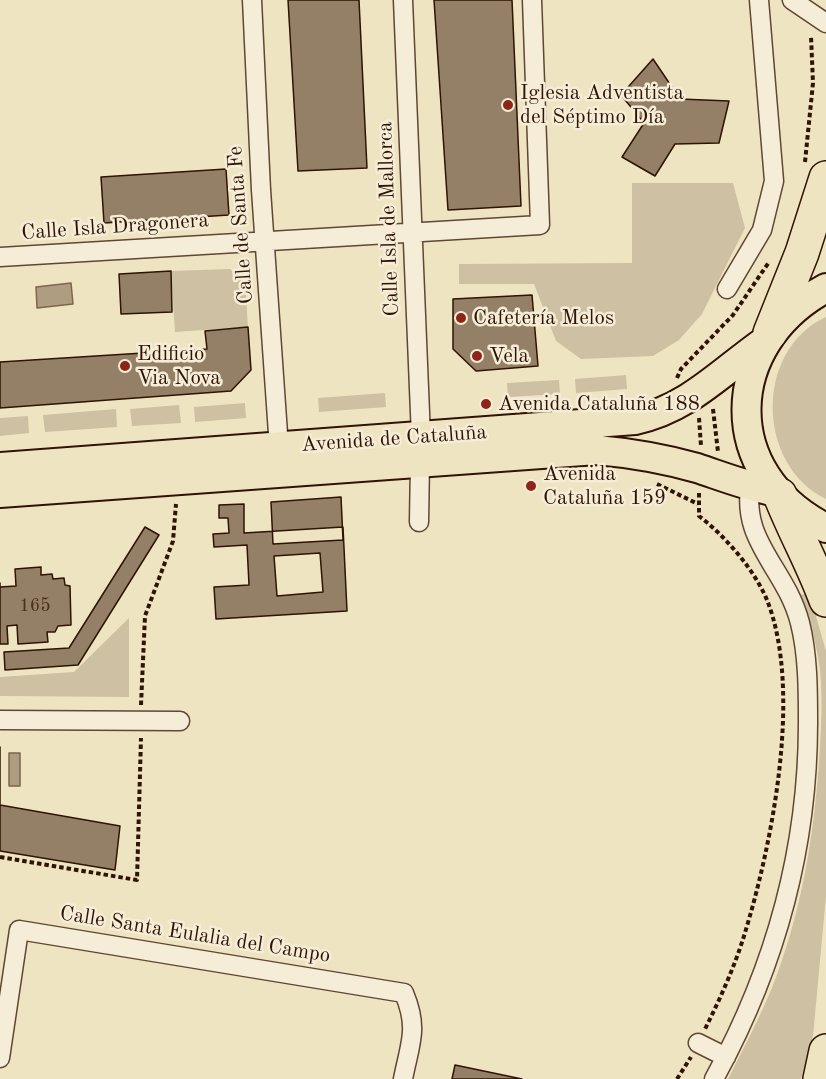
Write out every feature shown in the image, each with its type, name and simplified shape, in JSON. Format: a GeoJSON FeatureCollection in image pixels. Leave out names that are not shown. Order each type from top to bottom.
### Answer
{"type":"FeatureCollection","features":[{"type":"Feature","properties":{"kind":"highway"},"geometry":{"type":"LineString","coordinates":[[768,337],[802,253],[814,175]]}},
{"type":"Feature","properties":{"kind":"highway"},"geometry":{"type":"LineString","coordinates":[[769,491],[818,579],[826,600]]}},
{"type":"Feature","properties":{"kind":"highway"},"geometry":{"type":"LineString","coordinates":[[820,1079],[826,1051]]}},
{"type":"Feature","properties":{"kind":"main road","name":"Avenida de Cataluña"},"geometry":{"type":"LineString","coordinates":[[0,493],[421,449],[652,416],[690,399],[768,337],[793,309],[826,288]]}},
{"type":"Feature","properties":{"kind":"main road","name":"Avenida de Cataluña"},"geometry":{"type":"LineString","coordinates":[[768,337],[756,359],[747,398],[749,428],[769,491]]}},
{"type":"Feature","properties":{"kind":"main road","name":"Avenida de Cataluña"},"geometry":{"type":"LineString","coordinates":[[0,467],[279,448],[627,452],[689,466],[769,491],[826,528]]}},
{"type":"Feature","properties":{"kind":"street","name":"Calle de Santa Fe"},"geometry":{"type":"LineString","coordinates":[[252,0],[264,240],[279,448]]}},
{"type":"Feature","properties":{"kind":"street","name":"Calle Isla de Mallorca"},"geometry":{"type":"LineString","coordinates":[[403,0],[421,449],[419,522]]}},
{"type":"Feature","properties":{"kind":"street","name":"Calle Isla Dragonera"},"geometry":{"type":"LineString","coordinates":[[0,257],[540,225],[532,0]]}},
{"type":"Feature","properties":{"kind":"street"},"geometry":{"type":"LineString","coordinates":[[727,289],[762,230],[771,203],[774,182],[759,0]]}},
{"type":"Feature","properties":{"kind":"street"},"geometry":{"type":"LineString","coordinates":[[792,0],[826,23]]}},
{"type":"Feature","properties":{"kind":"street"},"geometry":{"type":"LineString","coordinates":[[714,1079],[760,986],[777,936],[802,830],[808,768],[808,693],[800,623],[788,590],[757,541],[750,525],[769,491]]}},
{"type":"Feature","properties":{"kind":"street"},"geometry":{"type":"LineString","coordinates":[[0,720],[180,722]]}},
{"type":"Feature","properties":{"kind":"street","name":"Calle Santa Eulalia del Campo"},"geometry":{"type":"LineString","coordinates":[[0,1058],[20,930],[337,980],[404,993],[413,1015],[414,1025],[403,1079]]}},
{"type":"Feature","properties":{"kind":"street"},"geometry":{"type":"LineString","coordinates":[[698,1043],[726,1057]]}},
{"type":"Feature","properties":{"kind":"path"},"geometry":{"type":"LineString","coordinates":[[809,11],[813,83],[809,136],[814,175]]}},
{"type":"Feature","properties":{"kind":"path"},"geometry":{"type":"LineString","coordinates":[[677,377],[681,369],[717,335],[738,309],[773,255]]}},
{"type":"Feature","properties":{"kind":"path"},"geometry":{"type":"LineString","coordinates":[[713,406],[719,456]]}},
{"type":"Feature","properties":{"kind":"path"},"geometry":{"type":"LineString","coordinates":[[141,712],[145,616],[173,541],[176,504]]}},
{"type":"Feature","properties":{"kind":"path"},"geometry":{"type":"LineString","coordinates":[[677,1079],[698,1043],[743,938],[760,876],[779,764],[782,701],[779,640],[767,600],[759,584],[732,548],[699,516],[698,510]]}},
{"type":"Feature","properties":{"kind":"path"},"geometry":{"type":"LineString","coordinates":[[0,857],[137,880],[141,732]]}},
{"type":"Feature","properties":{"kind":"shaded area"},"geometry":{"type":"Polygon","coordinates":[[[632,183],[733,183],[745,228],[702,314],[679,340],[653,356],[581,359],[556,341],[534,284],[459,284],[459,264],[632,263],[632,183]]]}},
{"type":"Feature","properties":{"kind":"shaded area"},"geometry":{"type":"Polygon","coordinates":[[[230,269],[245,282],[248,327],[175,332],[171,271],[230,269]]]}},
{"type":"Feature","properties":{"kind":"shaded area"},"geometry":{"type":"Polygon","coordinates":[[[71,283],[73,304],[37,308],[36,287],[71,283]]]}},
{"type":"Feature","properties":{"kind":"shaded area"},"geometry":{"type":"Polygon","coordinates":[[[826,317],[826,499],[803,483],[786,461],[776,435],[773,408],[776,380],[786,355],[802,333],[826,317]]]}},
{"type":"Feature","properties":{"kind":"shaded area"},"geometry":{"type":"Polygon","coordinates":[[[626,375],[627,389],[576,393],[575,379],[626,375]]]}},
{"type":"Feature","properties":{"kind":"shaded area"},"geometry":{"type":"Polygon","coordinates":[[[559,380],[560,394],[508,397],[507,383],[559,380]]]}},
{"type":"Feature","properties":{"kind":"shaded area"},"geometry":{"type":"Polygon","coordinates":[[[385,393],[386,407],[319,412],[318,398],[385,393]]]}},
{"type":"Feature","properties":{"kind":"shaded area"},"geometry":{"type":"Polygon","coordinates":[[[245,403],[246,418],[195,422],[194,407],[245,403]]]}},
{"type":"Feature","properties":{"kind":"shaded area"},"geometry":{"type":"Polygon","coordinates":[[[179,405],[181,423],[132,426],[130,409],[179,405]]]}},
{"type":"Feature","properties":{"kind":"shaded area"},"geometry":{"type":"Polygon","coordinates":[[[116,409],[117,427],[45,432],[43,415],[116,409]]]}},
{"type":"Feature","properties":{"kind":"shaded area"},"geometry":{"type":"Polygon","coordinates":[[[28,416],[29,433],[0,436],[0,418],[28,416]]]}},
{"type":"Feature","properties":{"kind":"shaded area"},"geometry":{"type":"Polygon","coordinates":[[[809,592],[826,651],[826,896],[813,1036],[801,1079],[728,1079],[776,978],[796,913],[807,864],[817,788],[822,704],[817,651],[801,595],[809,592]]]}},
{"type":"Feature","properties":{"kind":"shaded area"},"geometry":{"type":"Polygon","coordinates":[[[129,618],[129,697],[0,696],[0,677],[74,672],[129,618]]]}},
{"type":"Feature","properties":{"kind":"shaded area"},"geometry":{"type":"Polygon","coordinates":[[[9,753],[20,753],[20,786],[9,786],[9,753]]]}},
{"type":"Feature","properties":{"kind":"building"},"geometry":{"type":"Polygon","coordinates":[[[288,0],[359,0],[367,168],[298,171],[288,0]]]}},
{"type":"Feature","properties":{"kind":"building"},"geometry":{"type":"Polygon","coordinates":[[[434,0],[512,0],[521,206],[448,210],[434,0]]]}},
{"type":"Feature","properties":{"kind":"building"},"geometry":{"type":"Polygon","coordinates":[[[653,59],[680,99],[729,101],[719,143],[675,144],[655,176],[622,157],[644,123],[621,95],[653,59]]]}},
{"type":"Feature","properties":{"kind":"building"},"geometry":{"type":"Polygon","coordinates":[[[226,169],[229,215],[104,223],[101,177],[226,169]]]}},
{"type":"Feature","properties":{"kind":"building","name":"Edificio Via Nova"},"geometry":{"type":"Polygon","coordinates":[[[171,271],[172,312],[121,314],[119,274],[171,271]]]}},
{"type":"Feature","properties":{"kind":"building"},"geometry":{"type":"Polygon","coordinates":[[[532,295],[538,366],[476,371],[453,349],[453,299],[532,295]]]}},
{"type":"Feature","properties":{"kind":"building","name":"Edificio Via Nova"},"geometry":{"type":"Polygon","coordinates":[[[248,327],[251,370],[231,391],[0,408],[0,362],[207,349],[205,331],[248,327]]]}},
{"type":"Feature","properties":{"kind":"building"},"geometry":{"type":"Polygon","coordinates":[[[341,497],[343,540],[273,544],[271,502],[341,497]]]}},
{"type":"Feature","properties":{"kind":"building"},"geometry":{"type":"Polygon","coordinates":[[[244,504],[244,533],[343,527],[347,611],[216,619],[214,587],[249,585],[247,545],[214,547],[213,534],[229,533],[228,518],[219,518],[219,505],[244,504]],[[320,553],[274,556],[277,596],[323,592],[320,553]]]}},
{"type":"Feature","properties":{"kind":"building"},"geometry":{"type":"Polygon","coordinates":[[[145,527],[159,535],[78,665],[5,670],[4,652],[69,648],[145,527]]]}},
{"type":"Feature","properties":{"kind":"building"},"geometry":{"type":"Polygon","coordinates":[[[41,567],[41,575],[52,574],[53,579],[64,578],[65,585],[70,586],[71,625],[58,626],[55,632],[47,632],[48,642],[18,644],[17,625],[7,626],[8,644],[0,644],[0,587],[16,586],[15,569],[41,567]]]}},
{"type":"Feature","properties":{"kind":"building"},"geometry":{"type":"Polygon","coordinates":[[[0,805],[120,826],[115,870],[0,851],[0,805]]]}},
{"type":"Feature","properties":{"kind":"building"},"geometry":{"type":"Polygon","coordinates":[[[455,1065],[522,1079],[452,1079],[455,1065]]]}},
{"type":"Feature","properties":{"kind":"place","name":"Iglesia Adventista del Séptimo Día"},"geometry":{"type":"Point","coordinates":[508,105]}},
{"type":"Feature","properties":{"kind":"place","name":"Cafetería Melos"},"geometry":{"type":"Point","coordinates":[461,318]}},
{"type":"Feature","properties":{"kind":"place","name":"Vela"},"geometry":{"type":"Point","coordinates":[477,356]}},
{"type":"Feature","properties":{"kind":"place","name":"Edificio Via Nova"},"geometry":{"type":"Point","coordinates":[125,366]}},
{"type":"Feature","properties":{"kind":"place","name":"Avenida Cataluña 188"},"geometry":{"type":"Point","coordinates":[486,404]}},
{"type":"Feature","properties":{"kind":"place","name":"Avenida Cataluña 159"},"geometry":{"type":"Point","coordinates":[531,486]}}]}
